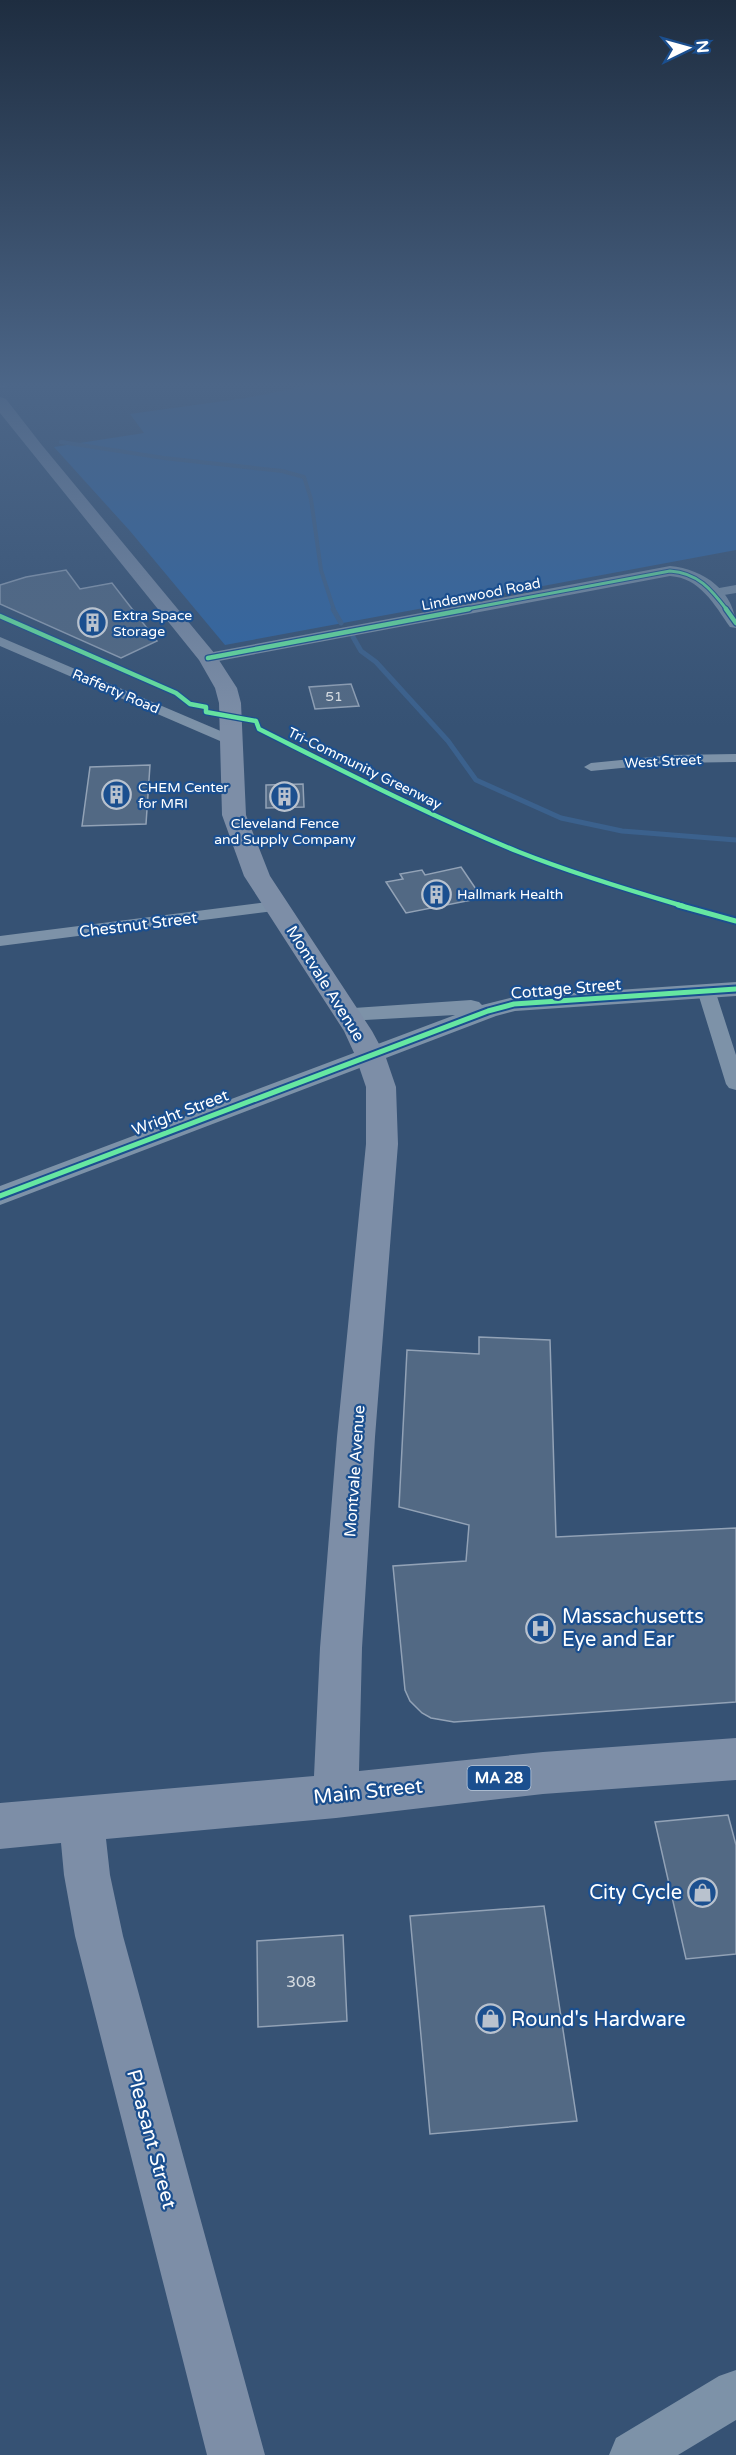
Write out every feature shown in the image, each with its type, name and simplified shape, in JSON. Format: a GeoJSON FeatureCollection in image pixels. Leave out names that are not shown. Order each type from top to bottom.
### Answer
{"type":"FeatureCollection","features":[{"type":"Feature","properties":{"kind":"main road","name":"Montvale Avenue"},"geometry":{"type":"LineString","coordinates":[[76,498],[208,658],[226,688],[230,703],[235,820],[257,876],[347,1014],[380,1078],[383,1124],[340,1648],[336,1796]]}},
{"type":"Feature","properties":{"kind":"main road","name":"Main Street"},"geometry":{"type":"LineString","coordinates":[[0,1826],[336,1796],[543,1773],[736,1759]]}},
{"type":"Feature","properties":{"kind":"main road","name":"Pleasant Street"},"geometry":{"type":"LineString","coordinates":[[81,1820],[87,1875],[99,1936],[236,2455]]}},
{"type":"Feature","properties":{"kind":"street","name":"Lindenwood Road"},"geometry":{"type":"LineString","coordinates":[[208,658],[670,571],[693,574],[702,579],[736,623]]}},
{"type":"Feature","properties":{"kind":"street"},"geometry":{"type":"LineString","coordinates":[[712,593],[736,589]]}},
{"type":"Feature","properties":{"kind":"street","name":"Rafferty Road"},"geometry":{"type":"LineString","coordinates":[[0,641],[232,741]]}},
{"type":"Feature","properties":{"kind":"street","name":"West Street"},"geometry":{"type":"LineString","coordinates":[[591,766],[672,759],[736,758]]}},
{"type":"Feature","properties":{"kind":"street","name":"Chestnut Street"},"geometry":{"type":"LineString","coordinates":[[0,941],[276,906]]}},
{"type":"Feature","properties":{"kind":"street","name":"Cottage Street"},"geometry":{"type":"LineString","coordinates":[[347,1014],[736,989]]}},
{"type":"Feature","properties":{"kind":"street"},"geometry":{"type":"LineString","coordinates":[[706,990],[736,1084]]}},
{"type":"Feature","properties":{"kind":"street","name":"Cottage Street"},"geometry":{"type":"LineString","coordinates":[[370,1055],[454,1022],[514,1004]]}},
{"type":"Feature","properties":{"kind":"street","name":"Wright Street"},"geometry":{"type":"LineString","coordinates":[[0,1196],[370,1055]]}},
{"type":"Feature","properties":{"kind":"street"},"geometry":{"type":"LineString","coordinates":[[633,2455],[736,2393]]}},
{"type":"Feature","properties":{"kind":"shaded area"},"geometry":{"type":"Polygon","coordinates":[[[100,498],[736,498],[736,550],[225,645],[100,498]]]}},
{"type":"Feature","properties":{"kind":"building","name":"Extra Space Storage"},"geometry":{"type":"Polygon","coordinates":[[[66,570],[80,589],[112,583],[157,641],[121,658],[0,604],[0,585],[26,577],[66,570]]]}},
{"type":"Feature","properties":{"kind":"building"},"geometry":{"type":"Polygon","coordinates":[[[351,684],[359,706],[315,709],[309,687],[351,684]]]}},
{"type":"Feature","properties":{"kind":"building","name":"CHEM Center for MRI"},"geometry":{"type":"Polygon","coordinates":[[[150,765],[146,824],[82,826],[90,767],[150,765]]]}},
{"type":"Feature","properties":{"kind":"building","name":"Cleveland Fence and Supply Company"},"geometry":{"type":"Polygon","coordinates":[[[303,784],[304,807],[266,808],[266,785],[303,784]]]}},
{"type":"Feature","properties":{"kind":"building","name":"Hallmark Health"},"geometry":{"type":"Polygon","coordinates":[[[461,867],[482,898],[406,913],[386,882],[403,879],[400,874],[422,870],[425,875],[461,867]]]}},
{"type":"Feature","properties":{"kind":"building"},"geometry":{"type":"Polygon","coordinates":[[[479,1337],[550,1340],[556,1537],[736,1528],[736,1702],[454,1722],[431,1718],[410,1701],[405,1690],[393,1566],[466,1561],[469,1525],[399,1507],[407,1350],[479,1354],[479,1337]]]}},
{"type":"Feature","properties":{"kind":"building","name":"City Cycle"},"geometry":{"type":"Polygon","coordinates":[[[728,1815],[736,1845],[736,1954],[686,1959],[655,1822],[728,1815]]]}},
{"type":"Feature","properties":{"kind":"building","name":"Round's Hardware"},"geometry":{"type":"Polygon","coordinates":[[[544,1906],[577,2121],[430,2134],[410,1916],[544,1906]]]}},
{"type":"Feature","properties":{"kind":"building"},"geometry":{"type":"Polygon","coordinates":[[[343,1935],[347,2021],[258,2027],[257,1941],[343,1935]]]}},
{"type":"Feature","properties":{"kind":"waterway"},"geometry":{"type":"LineString","coordinates":[[311,498],[321,570],[334,610]]}},
{"type":"Feature","properties":{"kind":"waterway"},"geometry":{"type":"LineString","coordinates":[[333,609],[341,623]]}},
{"type":"Feature","properties":{"kind":"waterway"},"geometry":{"type":"LineString","coordinates":[[353,637],[361,651],[376,662],[448,741],[476,780],[561,818],[622,831],[736,840]]}},
{"type":"Feature","properties":{"kind":"cycle path"},"geometry":{"type":"LineString","coordinates":[[208,658],[670,571],[692,575],[701,581],[716,596],[736,623]]}},
{"type":"Feature","properties":{"kind":"cycle path","name":"Tri-Community Greenway"},"geometry":{"type":"LineString","coordinates":[[0,616],[176,693],[190,704],[206,707],[206,712],[256,721],[259,729],[323,761],[420,809],[519,852],[627,890],[736,921]]}},
{"type":"Feature","properties":{"kind":"cycle path"},"geometry":{"type":"LineString","coordinates":[[0,1196],[488,1011],[514,1004],[736,989]]}},
{"type":"Feature","properties":{"kind":"place","name":"Extra Space Storage"},"geometry":{"type":"Point","coordinates":[92,623]}},
{"type":"Feature","properties":{"kind":"place","name":"CHEM Center for MRI"},"geometry":{"type":"Point","coordinates":[117,795]}},
{"type":"Feature","properties":{"kind":"place","name":"Cleveland Fence and Supply Company"},"geometry":{"type":"Point","coordinates":[285,796]}},
{"type":"Feature","properties":{"kind":"place","name":"Hallmark Health"},"geometry":{"type":"Point","coordinates":[436,894]}},
{"type":"Feature","properties":{"kind":"place","name":"Massachusetts Eye and Ear"},"geometry":{"type":"Point","coordinates":[541,1628]}},
{"type":"Feature","properties":{"kind":"place","name":"City Cycle"},"geometry":{"type":"Point","coordinates":[703,1892]}},
{"type":"Feature","properties":{"kind":"place","name":"Round's Hardware"},"geometry":{"type":"Point","coordinates":[490,2019]}}]}
